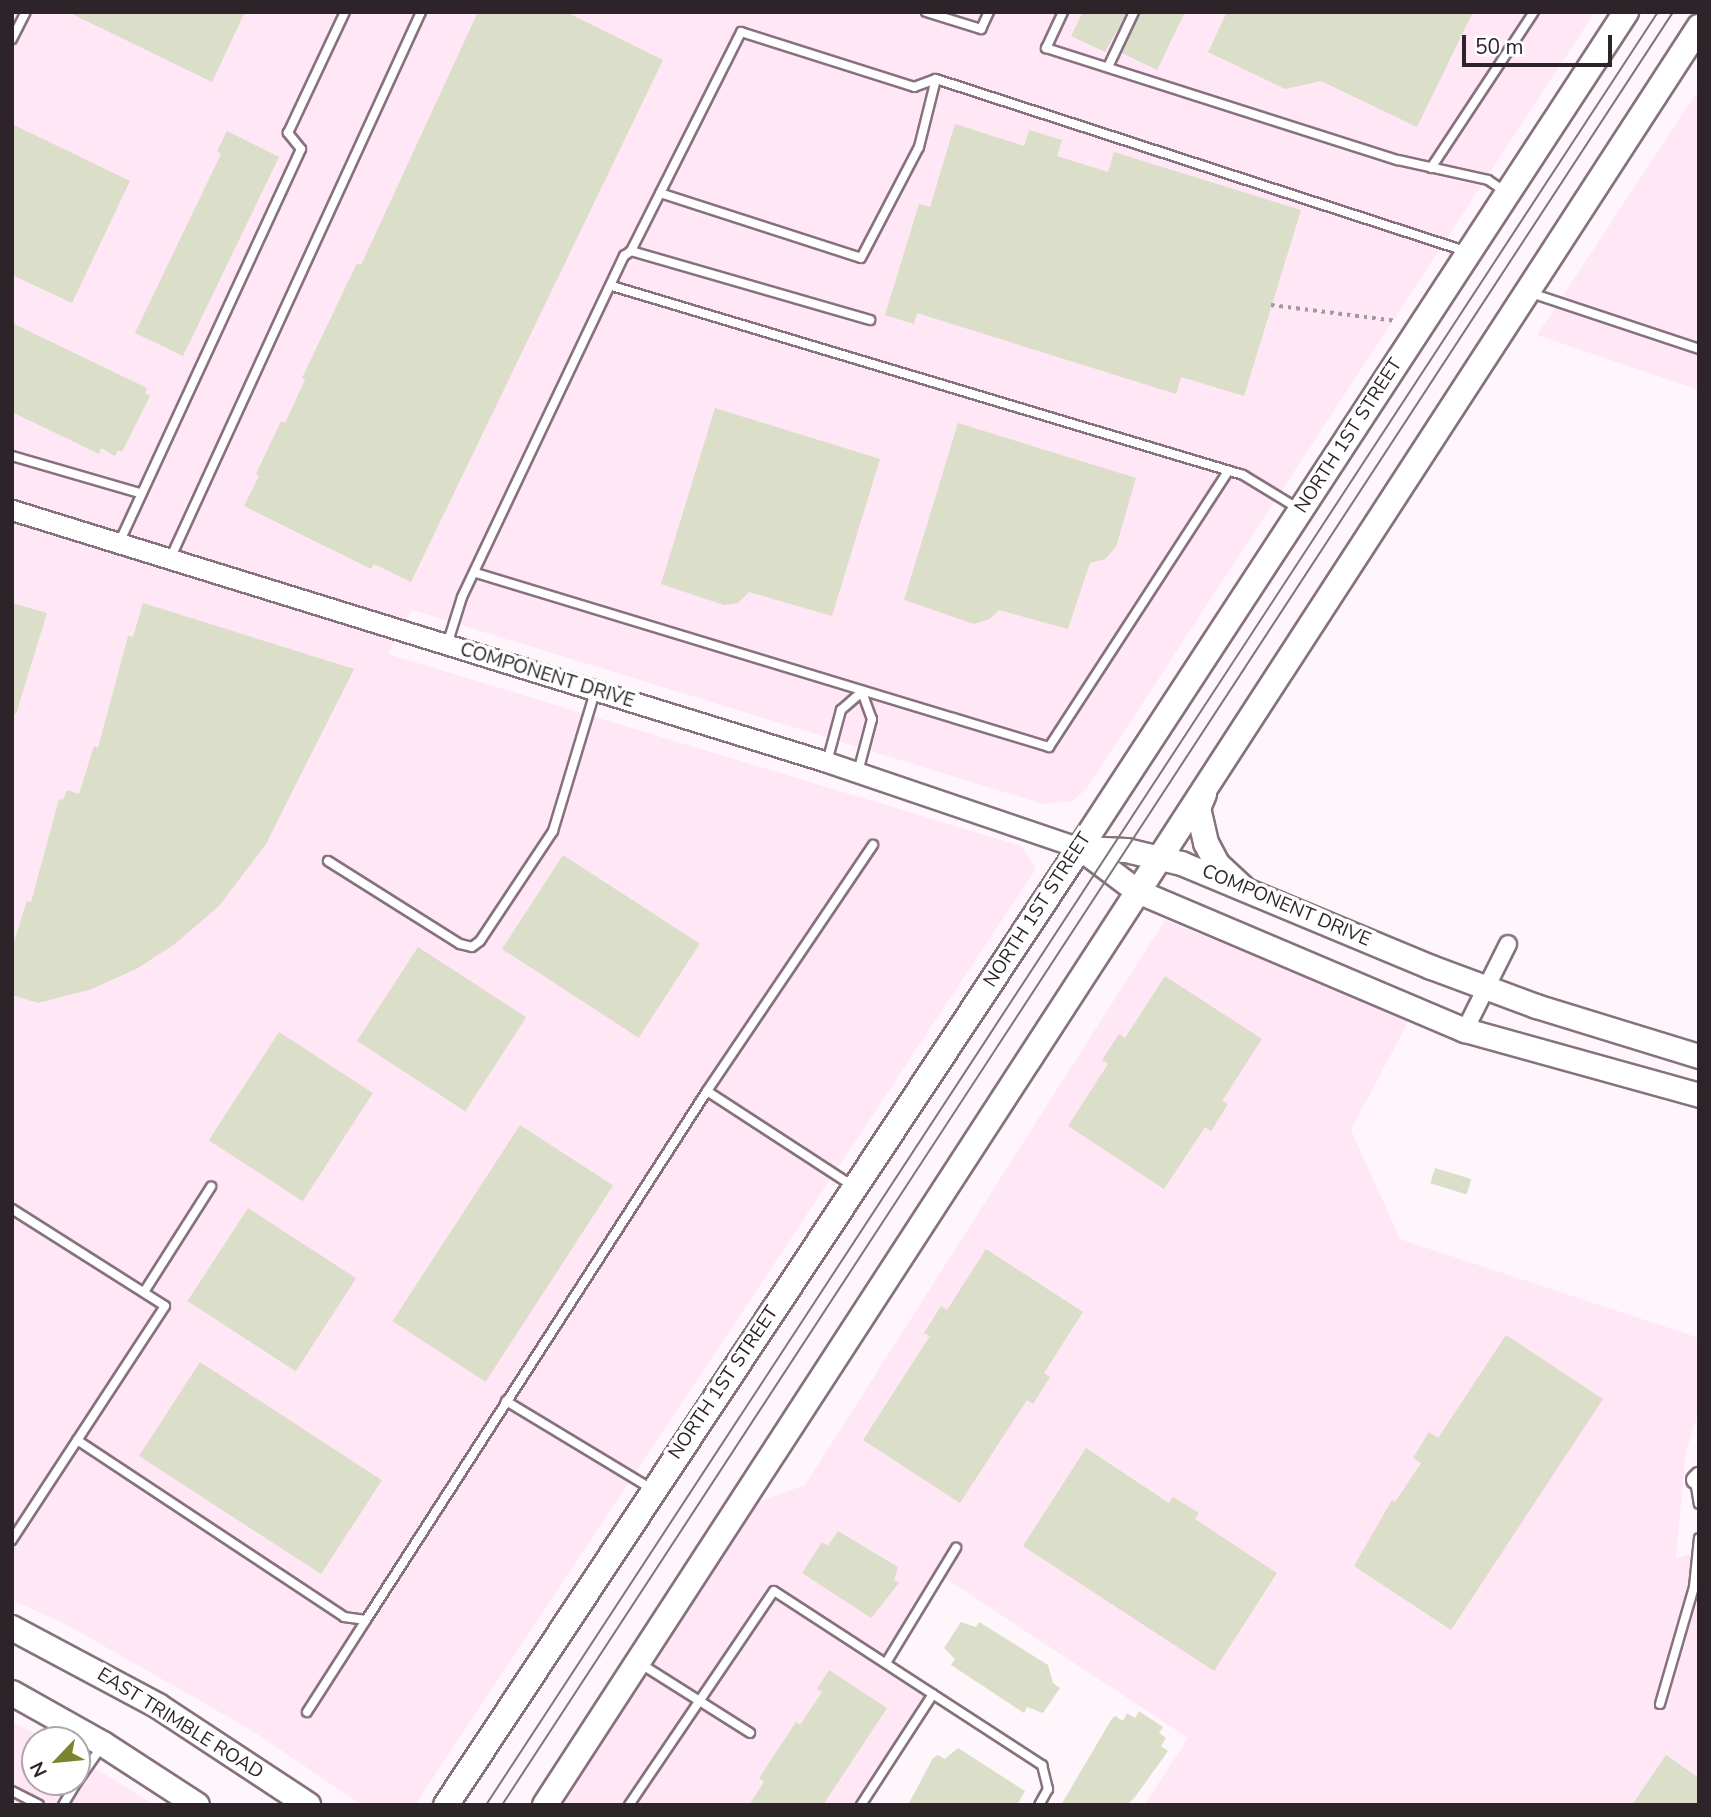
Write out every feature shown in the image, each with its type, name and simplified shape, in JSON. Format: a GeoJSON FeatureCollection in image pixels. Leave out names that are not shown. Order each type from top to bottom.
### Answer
{"type":"FeatureCollection","features":[{"type":"Feature","properties":{"kind":"main road","name":"NORTH 1ST STREET"},"geometry":{"type":"LineString","coordinates":[[446,1805],[652,1490],[1080,848],[1626,12]]}},
{"type":"Feature","properties":{"kind":"main road"},"geometry":{"type":"LineString","coordinates":[[545,1805],[635,1661],[1699,27]]}},
{"type":"Feature","properties":{"kind":"main road"},"geometry":{"type":"LineString","coordinates":[[1219,763],[1198,808],[1200,825],[1217,864],[1244,888]]}},
{"type":"Feature","properties":{"kind":"main road","name":"COMPONENT DRIVE"},"geometry":{"type":"LineString","coordinates":[[1080,848],[1159,856],[1244,888],[1486,988],[1699,1056]]}},
{"type":"Feature","properties":{"kind":"main road","name":"COMPONENT DRIVE"},"geometry":{"type":"LineString","coordinates":[[1080,848],[1137,891],[1465,1030],[1699,1095]]}},
{"type":"Feature","properties":{"kind":"main road","name":"EAST TRIMBLE ROAD"},"geometry":{"type":"LineString","coordinates":[[12,1628],[139,1694],[308,1805]]}},
{"type":"Feature","properties":{"kind":"main road"},"geometry":{"type":"LineString","coordinates":[[12,1693],[103,1744],[197,1805]]}},
{"type":"Feature","properties":{"kind":"street","name":"COMPONENT DRIVE"},"geometry":{"type":"LineString","coordinates":[[12,510],[827,762],[1080,848]]}},
{"type":"Feature","properties":{"kind":"street"},"geometry":{"type":"LineString","coordinates":[[1465,1030],[1508,944]]}},
{"type":"Feature","properties":{"kind":"lane"},"geometry":{"type":"LineString","coordinates":[[12,39],[26,12]]}},
{"type":"Feature","properties":{"kind":"lane"},"geometry":{"type":"LineString","coordinates":[[119,543],[139,493],[300,149],[288,133],[345,12]]}},
{"type":"Feature","properties":{"kind":"lane"},"geometry":{"type":"LineString","coordinates":[[170,559],[421,12]]}},
{"type":"Feature","properties":{"kind":"lane"},"geometry":{"type":"LineString","coordinates":[[926,12],[981,29],[989,12]]}},
{"type":"Feature","properties":{"kind":"lane"},"geometry":{"type":"LineString","coordinates":[[1063,12],[1046,48],[1431,168],[1488,180],[1508,193]]}},
{"type":"Feature","properties":{"kind":"lane"},"geometry":{"type":"LineString","coordinates":[[1108,67],[1134,12]]}},
{"type":"Feature","properties":{"kind":"lane"},"geometry":{"type":"LineString","coordinates":[[1431,168],[1534,12]]}},
{"type":"Feature","properties":{"kind":"lane"},"geometry":{"type":"LineString","coordinates":[[447,645],[461,597],[476,573],[624,256],[631,251],[741,32],[914,86],[936,79],[1468,252]]}},
{"type":"Feature","properties":{"kind":"lane"},"geometry":{"type":"LineString","coordinates":[[660,193],[861,258],[919,147],[936,79]]}},
{"type":"Feature","properties":{"kind":"lane"},"geometry":{"type":"LineString","coordinates":[[631,251],[870,320]]}},
{"type":"Feature","properties":{"kind":"lane"},"geometry":{"type":"LineString","coordinates":[[612,286],[1228,471],[1300,510]]}},
{"type":"Feature","properties":{"kind":"lane"},"geometry":{"type":"LineString","coordinates":[[1525,291],[1699,349]]}},
{"type":"Feature","properties":{"kind":"lane"},"geometry":{"type":"LineString","coordinates":[[12,456],[139,493]]}},
{"type":"Feature","properties":{"kind":"lane"},"geometry":{"type":"LineString","coordinates":[[476,573],[1049,747],[1228,471]]}},
{"type":"Feature","properties":{"kind":"lane"},"geometry":{"type":"LineString","coordinates":[[328,861],[460,944],[472,947],[480,941],[553,831],[596,691]]}},
{"type":"Feature","properties":{"kind":"lane"},"geometry":{"type":"LineString","coordinates":[[827,762],[841,710],[862,692]]}},
{"type":"Feature","properties":{"kind":"lane"},"geometry":{"type":"LineString","coordinates":[[858,772],[872,719],[862,692]]}},
{"type":"Feature","properties":{"kind":"lane"},"geometry":{"type":"LineString","coordinates":[[307,1712],[707,1091],[873,845]]}},
{"type":"Feature","properties":{"kind":"lane"},"geometry":{"type":"LineString","coordinates":[[707,1091],[855,1188]]}},
{"type":"Feature","properties":{"kind":"lane"},"geometry":{"type":"LineString","coordinates":[[144,1292],[211,1187]]}},
{"type":"Feature","properties":{"kind":"lane"},"geometry":{"type":"LineString","coordinates":[[12,1209],[165,1306],[12,1540]]}},
{"type":"Feature","properties":{"kind":"lane"},"geometry":{"type":"LineString","coordinates":[[506,1401],[652,1490]]}},
{"type":"Feature","properties":{"kind":"lane"},"geometry":{"type":"LineString","coordinates":[[77,1440],[344,1617],[366,1620]]}},
{"type":"Feature","properties":{"kind":"lane"},"geometry":{"type":"LineString","coordinates":[[1697,1478],[1699,1504]]}},
{"type":"Feature","properties":{"kind":"lane"},"geometry":{"type":"LineString","coordinates":[[1660,1704],[1695,1587],[1699,1538]]}},
{"type":"Feature","properties":{"kind":"lane"},"geometry":{"type":"LineString","coordinates":[[886,1663],[956,1548]]}},
{"type":"Feature","properties":{"kind":"lane"},"geometry":{"type":"LineString","coordinates":[[629,1805],[774,1591],[1042,1765],[1048,1789],[1038,1805]]}},
{"type":"Feature","properties":{"kind":"lane"},"geometry":{"type":"LineString","coordinates":[[635,1661],[750,1733]]}},
{"type":"Feature","properties":{"kind":"lane"},"geometry":{"type":"LineString","coordinates":[[861,1805],[933,1694]]}},
{"type":"Feature","properties":{"kind":"lane"},"geometry":{"type":"LineString","coordinates":[[91,1762],[103,1744]]}},
{"type":"Feature","properties":{"kind":"lane"},"geometry":{"type":"LineString","coordinates":[[12,1791],[38,1805]]}},
{"type":"Feature","properties":{"kind":"path"},"geometry":{"type":"LineString","coordinates":[[1271,305],[1397,321]]}},
{"type":"Feature","properties":{"kind":"shaded area"},"geometry":{"type":"Polygon","coordinates":[[[12,12],[1595,12],[1087,788],[1073,801],[1043,804],[412,610],[388,654],[1021,846],[1036,869],[415,1805],[362,1805],[251,1730],[67,1625],[12,1600],[12,12]]]}},
{"type":"Feature","properties":{"kind":"shaded area"},"geometry":{"type":"Polygon","coordinates":[[[1699,89],[1699,390],[1537,335],[1699,89]]]}},
{"type":"Feature","properties":{"kind":"shaded area"},"geometry":{"type":"Polygon","coordinates":[[[1165,920],[1409,1020],[1351,1130],[1400,1239],[1699,1338],[1699,1411],[1686,1451],[1676,1558],[1699,1551],[1699,1805],[1144,1805],[1188,1738],[939,1574],[886,1663],[933,1694],[861,1805],[560,1805],[760,1501],[805,1485],[1165,920]]]}},
{"type":"Feature","properties":{"kind":"shaded area"},"geometry":{"type":"Polygon","coordinates":[[[12,1722],[21,1726],[21,1796],[91,1796],[91,1766],[155,1805],[12,1805],[12,1722]]]}},
{"type":"Feature","properties":{"kind":"building"},"geometry":{"type":"Polygon","coordinates":[[[68,12],[245,12],[212,82],[68,12]]]}},
{"type":"Feature","properties":{"kind":"building"},"geometry":{"type":"Polygon","coordinates":[[[478,12],[566,12],[663,60],[411,582],[374,564],[371,569],[244,506],[281,421],[285,423],[305,380],[302,378],[357,263],[361,265],[478,12]]]}},
{"type":"Feature","properties":{"kind":"building"},"geometry":{"type":"Polygon","coordinates":[[[1083,12],[1127,12],[1105,52],[1071,36],[1083,12]]]}},
{"type":"Feature","properties":{"kind":"building"},"geometry":{"type":"Polygon","coordinates":[[[1140,12],[1185,12],[1157,70],[1122,53],[1140,12]]]}},
{"type":"Feature","properties":{"kind":"building"},"geometry":{"type":"Polygon","coordinates":[[[1227,12],[1473,12],[1417,127],[1321,81],[1285,89],[1208,52],[1227,12]]]}},
{"type":"Feature","properties":{"kind":"building"},"geometry":{"type":"Polygon","coordinates":[[[12,124],[130,181],[72,303],[12,275],[12,124]]]}},
{"type":"Feature","properties":{"kind":"building"},"geometry":{"type":"Polygon","coordinates":[[[955,124],[1024,146],[1029,130],[1062,140],[1057,156],[1108,172],[1114,152],[1301,210],[1244,396],[1181,377],[1176,394],[917,313],[914,324],[885,315],[919,204],[930,207],[955,124]]]}},
{"type":"Feature","properties":{"kind":"building"},"geometry":{"type":"Polygon","coordinates":[[[227,131],[279,157],[183,356],[135,333],[221,154],[217,151],[227,131]]]}},
{"type":"Feature","properties":{"kind":"building"},"geometry":{"type":"Polygon","coordinates":[[[12,323],[147,388],[145,393],[150,396],[122,452],[118,450],[115,456],[101,448],[99,454],[12,412],[12,323]]]}},
{"type":"Feature","properties":{"kind":"building"},"geometry":{"type":"Polygon","coordinates":[[[715,408],[880,459],[832,616],[749,592],[738,603],[724,605],[661,584],[715,408]]]}},
{"type":"Feature","properties":{"kind":"building"},"geometry":{"type":"Polygon","coordinates":[[[958,423],[1136,478],[1116,547],[1105,559],[1090,563],[1068,629],[999,610],[990,619],[974,624],[904,600],[958,423]]]}},
{"type":"Feature","properties":{"kind":"building"},"geometry":{"type":"Polygon","coordinates":[[[12,603],[47,613],[16,714],[12,713],[12,603]]]}},
{"type":"Feature","properties":{"kind":"building"},"geometry":{"type":"Polygon","coordinates":[[[143,603],[354,669],[266,844],[219,906],[175,944],[138,968],[92,989],[38,1003],[12,995],[12,948],[27,901],[31,902],[59,799],[63,800],[67,790],[79,794],[94,746],[98,748],[128,636],[133,637],[143,603]]]}},
{"type":"Feature","properties":{"kind":"building"},"geometry":{"type":"Polygon","coordinates":[[[563,855],[700,944],[639,1038],[502,949],[563,855]]]}},
{"type":"Feature","properties":{"kind":"building"},"geometry":{"type":"Polygon","coordinates":[[[418,947],[526,1017],[465,1111],[357,1041],[418,947]]]}},
{"type":"Feature","properties":{"kind":"building"},"geometry":{"type":"Polygon","coordinates":[[[1165,976],[1262,1039],[1222,1101],[1228,1104],[1211,1131],[1205,1127],[1164,1189],[1068,1126],[1108,1064],[1102,1060],[1119,1034],[1125,1038],[1165,976]]]}},
{"type":"Feature","properties":{"kind":"building"},"geometry":{"type":"Polygon","coordinates":[[[279,1032],[373,1093],[303,1201],[209,1140],[279,1032]]]}},
{"type":"Feature","properties":{"kind":"building"},"geometry":{"type":"Polygon","coordinates":[[[520,1125],[613,1185],[486,1382],[393,1321],[520,1125]]]}},
{"type":"Feature","properties":{"kind":"building"},"geometry":{"type":"Polygon","coordinates":[[[1435,1168],[1471,1179],[1467,1194],[1430,1183],[1435,1168]]]}},
{"type":"Feature","properties":{"kind":"building"},"geometry":{"type":"Polygon","coordinates":[[[248,1208],[356,1278],[296,1371],[188,1301],[248,1208]]]}},
{"type":"Feature","properties":{"kind":"building"},"geometry":{"type":"Polygon","coordinates":[[[986,1249],[1083,1312],[1044,1373],[1050,1377],[1033,1404],[1027,1400],[960,1503],[863,1440],[930,1336],[924,1333],[941,1306],[947,1310],[986,1249]]]}},
{"type":"Feature","properties":{"kind":"building"},"geometry":{"type":"Polygon","coordinates":[[[1506,1335],[1603,1399],[1451,1630],[1354,1566],[1392,1500],[1395,1502],[1421,1463],[1413,1458],[1429,1432],[1438,1438],[1506,1335]]]}},
{"type":"Feature","properties":{"kind":"building"},"geometry":{"type":"Polygon","coordinates":[[[200,1362],[382,1480],[321,1574],[139,1456],[200,1362]]]}},
{"type":"Feature","properties":{"kind":"building"},"geometry":{"type":"Polygon","coordinates":[[[1086,1448],[1169,1503],[1173,1497],[1199,1513],[1195,1519],[1277,1573],[1214,1671],[1023,1546],[1086,1448]]]}},
{"type":"Feature","properties":{"kind":"building"},"geometry":{"type":"Polygon","coordinates":[[[838,1531],[898,1567],[894,1580],[899,1583],[871,1618],[802,1573],[822,1542],[828,1546],[838,1531]]]}},
{"type":"Feature","properties":{"kind":"building"},"geometry":{"type":"Polygon","coordinates":[[[961,1622],[976,1627],[979,1622],[1048,1665],[1053,1683],[1060,1688],[1043,1713],[1027,1707],[1024,1713],[951,1665],[955,1659],[944,1648],[961,1622]]]}},
{"type":"Feature","properties":{"kind":"building"},"geometry":{"type":"Polygon","coordinates":[[[829,1670],[887,1708],[823,1805],[749,1805],[764,1782],[759,1778],[796,1722],[800,1725],[822,1692],[817,1689],[829,1670]]]}},
{"type":"Feature","properties":{"kind":"building"},"geometry":{"type":"Polygon","coordinates":[[[1139,1711],[1163,1727],[1159,1733],[1166,1738],[1161,1746],[1168,1751],[1135,1797],[1127,1805],[1061,1805],[1111,1720],[1115,1716],[1123,1721],[1127,1713],[1135,1718],[1139,1711]]]}},
{"type":"Feature","properties":{"kind":"building"},"geometry":{"type":"Polygon","coordinates":[[[958,1748],[1025,1791],[1017,1805],[908,1805],[933,1758],[938,1755],[945,1759],[958,1748]]]}},
{"type":"Feature","properties":{"kind":"building"},"geometry":{"type":"Polygon","coordinates":[[[1666,1755],[1699,1778],[1699,1805],[1632,1805],[1666,1755]]]}},
{"type":"Feature","properties":{"kind":"tram line"},"geometry":{"type":"LineString","coordinates":[[486,1805],[1658,12]]}},
{"type":"Feature","properties":{"kind":"tram line"},"geometry":{"type":"LineString","coordinates":[[502,1805],[1673,12]]}}]}
